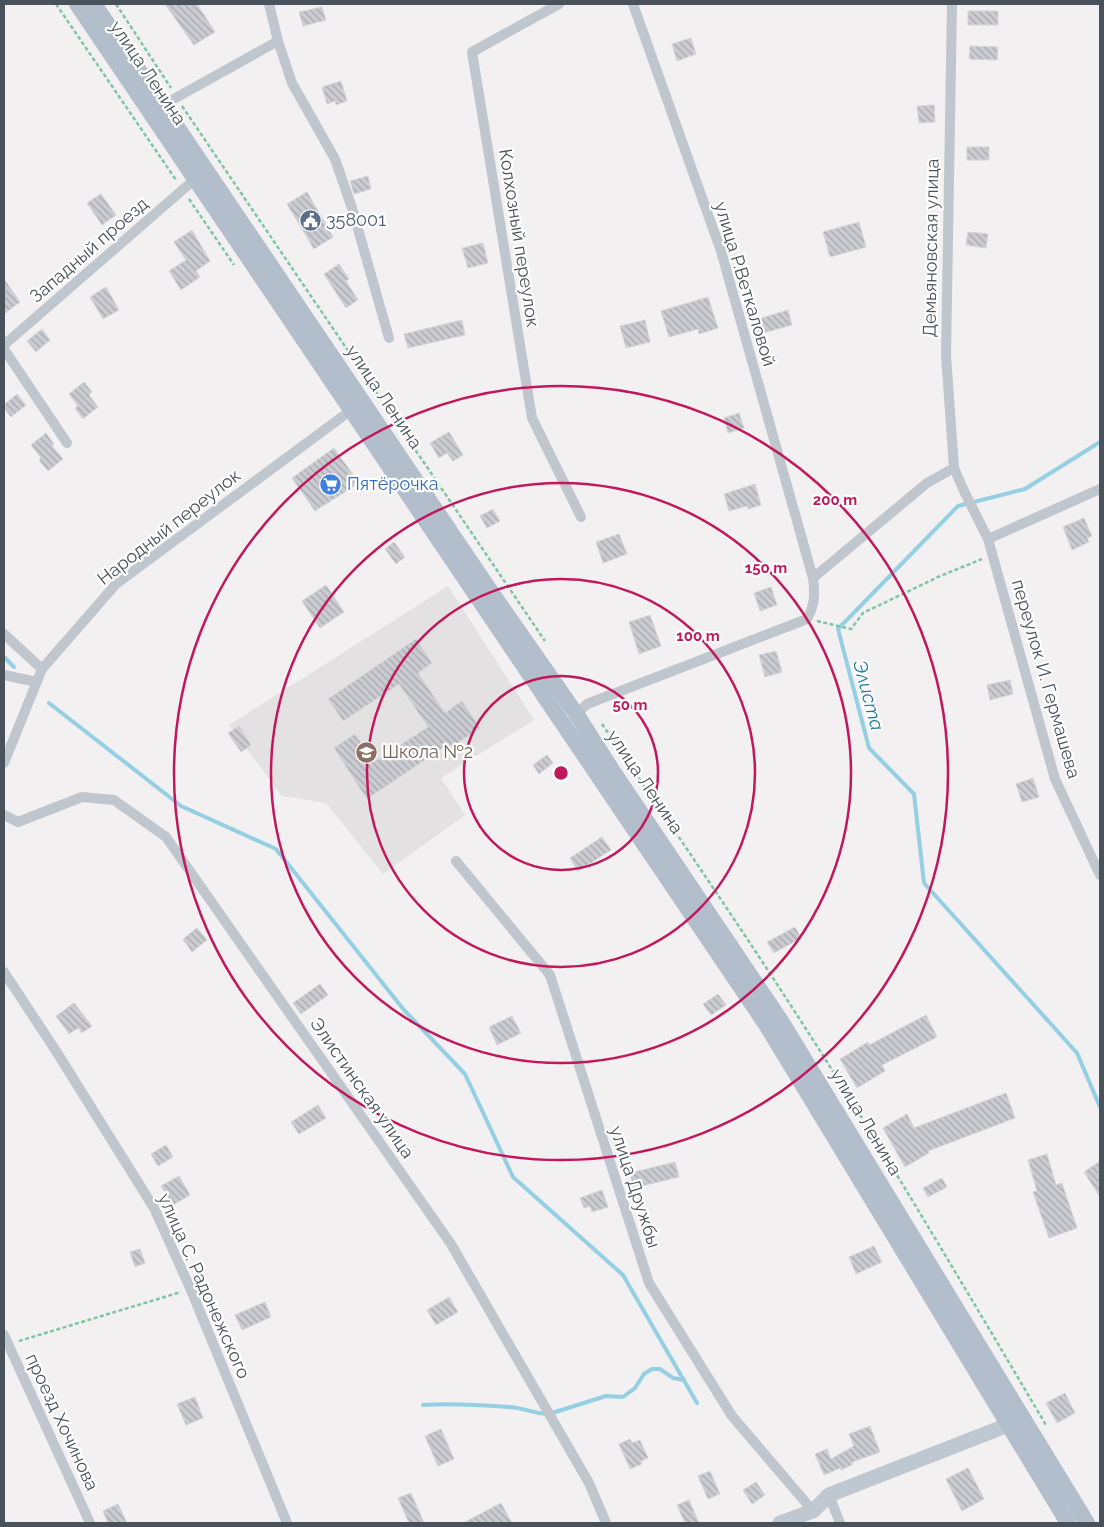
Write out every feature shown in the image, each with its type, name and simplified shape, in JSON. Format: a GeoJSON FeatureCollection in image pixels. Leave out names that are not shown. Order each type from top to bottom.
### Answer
{"type":"FeatureCollection","features":[{"type":"Feature","properties":{"kind":"main road","name":"улица Ленина"},"geometry":{"type":"LineString","coordinates":[[77,4],[195,179],[489,589],[767,1026],[1068,1523]]}},
{"type":"Feature","properties":{"kind":"main road","name":"улица Ленина"},"geometry":{"type":"LineString","coordinates":[[94,4],[163,105],[356,406]]}},
{"type":"Feature","properties":{"kind":"main road","name":"улица Ленина"},"geometry":{"type":"LineString","coordinates":[[570,719],[614,773],[781,1021],[1087,1523]]}},
{"type":"Feature","properties":{"kind":"main road"},"geometry":{"type":"LineString","coordinates":[[1008,1425],[1023,1416]]}},
{"type":"Feature","properties":{"kind":"street"},"geometry":{"type":"LineString","coordinates":[[269,4],[292,83],[335,159],[352,208],[389,338]]}},
{"type":"Feature","properties":{"kind":"street","name":"Колхозный переулок"},"geometry":{"type":"LineString","coordinates":[[559,4],[472,52],[532,418],[581,517]]}},
{"type":"Feature","properties":{"kind":"street","name":"улица Р.Веткаловой"},"geometry":{"type":"LineString","coordinates":[[570,719],[587,704],[807,619],[813,608],[815,594],[813,578],[721,251],[633,4]]}},
{"type":"Feature","properties":{"kind":"street","name":"Демьяновская улица"},"geometry":{"type":"LineString","coordinates":[[952,4],[946,355],[954,468],[976,517]]}},
{"type":"Feature","properties":{"kind":"street"},"geometry":{"type":"LineString","coordinates":[[163,105],[278,40]]}},
{"type":"Feature","properties":{"kind":"street","name":"Западный проезд"},"geometry":{"type":"LineString","coordinates":[[4,345],[195,179]]}},
{"type":"Feature","properties":{"kind":"street"},"geometry":{"type":"LineString","coordinates":[[4,349],[67,443]]}},
{"type":"Feature","properties":{"kind":"street","name":"Народный переулок"},"geometry":{"type":"LineString","coordinates":[[4,763],[42,668],[116,584],[356,406]]}},
{"type":"Feature","properties":{"kind":"street"},"geometry":{"type":"LineString","coordinates":[[813,578],[927,483],[954,468]]}},
{"type":"Feature","properties":{"kind":"street"},"geometry":{"type":"LineString","coordinates":[[988,539],[1100,489]]}},
{"type":"Feature","properties":{"kind":"street","name":"переулок И. Гермашева"},"geometry":{"type":"LineString","coordinates":[[976,517],[988,539],[993,555],[1055,779],[1100,875]]}},
{"type":"Feature","properties":{"kind":"street"},"geometry":{"type":"LineString","coordinates":[[4,634],[42,668]]}},
{"type":"Feature","properties":{"kind":"street"},"geometry":{"type":"LineString","coordinates":[[4,675],[37,682]]}},
{"type":"Feature","properties":{"kind":"street","name":"Элистинская улица"},"geometry":{"type":"LineString","coordinates":[[4,815],[18,822],[82,797],[114,800],[166,837],[451,1244],[589,1483],[606,1523]]}},
{"type":"Feature","properties":{"kind":"street","name":"улица Дружбы"},"geometry":{"type":"LineString","coordinates":[[456,861],[550,975],[649,1283],[732,1416],[813,1511]]}},
{"type":"Feature","properties":{"kind":"street","name":"улица С. Радонежского"},"geometry":{"type":"LineString","coordinates":[[4,972],[154,1208],[191,1290],[288,1523]]}},
{"type":"Feature","properties":{"kind":"street","name":"проезд Хочинова"},"geometry":{"type":"LineString","coordinates":[[6,1340],[90,1523]]}},
{"type":"Feature","properties":{"kind":"street"},"geometry":{"type":"LineString","coordinates":[[780,1523],[813,1511],[829,1495],[1008,1425]]}},
{"type":"Feature","properties":{"kind":"street"},"geometry":{"type":"LineString","coordinates":[[829,1495],[840,1523]]}},
{"type":"Feature","properties":{"kind":"path"},"geometry":{"type":"LineString","coordinates":[[831,625],[851,629],[863,613],[938,577],[993,555]]}},
{"type":"Feature","properties":{"kind":"path"},"geometry":{"type":"LineString","coordinates":[[6,1340],[191,1290]]}},
{"type":"Feature","properties":{"kind":"shaded area","name":"Школа №2"},"geometry":{"type":"Polygon","coordinates":[[[448,586],[534,720],[441,778],[465,815],[383,874],[326,803],[282,796],[229,725],[448,586]]]}},
{"type":"Feature","properties":{"kind":"building"},"geometry":{"type":"Polygon","coordinates":[[[165,4],[197,4],[215,32],[194,45],[165,4]]]}},
{"type":"Feature","properties":{"kind":"building"},"geometry":{"type":"Polygon","coordinates":[[[322,7],[326,20],[303,26],[299,12],[322,7]]]}},
{"type":"Feature","properties":{"kind":"building"},"geometry":{"type":"Polygon","coordinates":[[[968,11],[998,11],[998,25],[968,25],[968,11]]]}},
{"type":"Feature","properties":{"kind":"building"},"geometry":{"type":"Polygon","coordinates":[[[691,38],[696,54],[677,61],[672,44],[691,38]]]}},
{"type":"Feature","properties":{"kind":"building"},"geometry":{"type":"Polygon","coordinates":[[[970,46],[998,47],[997,60],[969,59],[970,46]]]}},
{"type":"Feature","properties":{"kind":"building"},"geometry":{"type":"Polygon","coordinates":[[[341,81],[347,101],[336,105],[335,101],[327,104],[322,87],[341,81]]]}},
{"type":"Feature","properties":{"kind":"building"},"geometry":{"type":"Polygon","coordinates":[[[934,105],[935,122],[919,123],[917,106],[934,105]]]}},
{"type":"Feature","properties":{"kind":"building"},"geometry":{"type":"Polygon","coordinates":[[[967,147],[989,147],[989,160],[967,160],[967,147]]]}},
{"type":"Feature","properties":{"kind":"building"},"geometry":{"type":"Polygon","coordinates":[[[368,176],[371,189],[354,194],[350,181],[368,176]]]}},
{"type":"Feature","properties":{"kind":"building","name":"358001"},"geometry":{"type":"Polygon","coordinates":[[[307,192],[333,237],[314,249],[287,204],[307,192]]]}},
{"type":"Feature","properties":{"kind":"building"},"geometry":{"type":"Polygon","coordinates":[[[101,194],[116,215],[102,225],[87,203],[101,194]]]}},
{"type":"Feature","properties":{"kind":"building"},"geometry":{"type":"Polygon","coordinates":[[[859,222],[866,247],[830,257],[823,232],[859,222]]]}},
{"type":"Feature","properties":{"kind":"building"},"geometry":{"type":"Polygon","coordinates":[[[192,230],[210,261],[196,271],[200,277],[181,290],[169,271],[186,260],[174,242],[192,230]]]}},
{"type":"Feature","properties":{"kind":"building"},"geometry":{"type":"Polygon","coordinates":[[[968,232],[988,234],[986,248],[966,245],[968,232]]]}},
{"type":"Feature","properties":{"kind":"building"},"geometry":{"type":"Polygon","coordinates":[[[483,243],[488,263],[468,268],[462,248],[483,243]]]}},
{"type":"Feature","properties":{"kind":"building"},"geometry":{"type":"Polygon","coordinates":[[[339,264],[349,279],[346,281],[358,300],[346,308],[324,274],[339,264]]]}},
{"type":"Feature","properties":{"kind":"building"},"geometry":{"type":"Polygon","coordinates":[[[4,279],[20,302],[4,314],[4,279]]]}},
{"type":"Feature","properties":{"kind":"building"},"geometry":{"type":"Polygon","coordinates":[[[106,287],[119,310],[103,319],[90,297],[106,287]]]}},
{"type":"Feature","properties":{"kind":"building"},"geometry":{"type":"Polygon","coordinates":[[[708,297],[718,328],[699,334],[698,329],[669,337],[661,311],[708,297]]]}},
{"type":"Feature","properties":{"kind":"building"},"geometry":{"type":"Polygon","coordinates":[[[788,310],[792,325],[759,334],[755,320],[788,310]]]}},
{"type":"Feature","properties":{"kind":"building"},"geometry":{"type":"Polygon","coordinates":[[[462,320],[465,335],[408,348],[404,334],[462,320]]]}},
{"type":"Feature","properties":{"kind":"building"},"geometry":{"type":"Polygon","coordinates":[[[645,320],[650,342],[626,348],[620,326],[645,320]]]}},
{"type":"Feature","properties":{"kind":"building"},"geometry":{"type":"Polygon","coordinates":[[[42,329],[50,340],[36,352],[27,341],[42,329]]]}},
{"type":"Feature","properties":{"kind":"building"},"geometry":{"type":"Polygon","coordinates":[[[84,382],[92,392],[89,395],[98,407],[83,419],[75,408],[78,406],[69,394],[84,382]]]}},
{"type":"Feature","properties":{"kind":"building"},"geometry":{"type":"Polygon","coordinates":[[[17,394],[26,405],[11,417],[4,408],[4,405],[17,394]]]}},
{"type":"Feature","properties":{"kind":"building"},"geometry":{"type":"Polygon","coordinates":[[[739,413],[744,428],[728,433],[724,418],[739,413]]]}},
{"type":"Feature","properties":{"kind":"building"},"geometry":{"type":"Polygon","coordinates":[[[449,432],[463,455],[453,461],[447,453],[439,458],[430,443],[449,432]]]}},
{"type":"Feature","properties":{"kind":"building"},"geometry":{"type":"Polygon","coordinates":[[[46,433],[54,444],[52,446],[63,459],[48,471],[39,460],[41,458],[31,445],[46,433]]]}},
{"type":"Feature","properties":{"kind":"building"},"geometry":{"type":"Polygon","coordinates":[[[334,448],[359,483],[315,511],[292,478],[334,448]]]}},
{"type":"Feature","properties":{"kind":"building"},"geometry":{"type":"Polygon","coordinates":[[[755,484],[761,505],[748,509],[747,506],[729,511],[724,494],[755,484]]]}},
{"type":"Feature","properties":{"kind":"building"},"geometry":{"type":"Polygon","coordinates":[[[493,509],[500,521],[487,528],[480,516],[493,509]]]}},
{"type":"Feature","properties":{"kind":"building"},"geometry":{"type":"Polygon","coordinates":[[[1084,518],[1092,536],[1087,538],[1089,542],[1072,550],[1063,527],[1084,518]]]}},
{"type":"Feature","properties":{"kind":"building"},"geometry":{"type":"Polygon","coordinates":[[[619,534],[627,554],[603,563],[596,542],[619,534]]]}},
{"type":"Feature","properties":{"kind":"building"},"geometry":{"type":"Polygon","coordinates":[[[394,542],[405,557],[396,564],[385,549],[394,542]]]}},
{"type":"Feature","properties":{"kind":"building"},"geometry":{"type":"Polygon","coordinates":[[[326,585],[344,612],[320,628],[302,601],[326,585]]]}},
{"type":"Feature","properties":{"kind":"building"},"geometry":{"type":"Polygon","coordinates":[[[771,587],[777,605],[760,611],[754,593],[771,587]]]}},
{"type":"Feature","properties":{"kind":"building"},"geometry":{"type":"Polygon","coordinates":[[[650,615],[661,646],[639,654],[629,622],[650,615]]]}},
{"type":"Feature","properties":{"kind":"building"},"geometry":{"type":"Polygon","coordinates":[[[416,639],[432,663],[418,673],[445,713],[462,701],[480,728],[447,750],[444,747],[367,799],[334,748],[355,734],[374,762],[428,727],[399,684],[343,721],[328,699],[416,639]]]}},
{"type":"Feature","properties":{"kind":"building"},"geometry":{"type":"Polygon","coordinates":[[[776,651],[782,672],[765,677],[759,655],[776,651]]]}},
{"type":"Feature","properties":{"kind":"building"},"geometry":{"type":"Polygon","coordinates":[[[1010,680],[1013,694],[990,700],[987,685],[1010,680]]]}},
{"type":"Feature","properties":{"kind":"building"},"geometry":{"type":"Polygon","coordinates":[[[239,726],[251,745],[241,752],[228,733],[239,726]]]}},
{"type":"Feature","properties":{"kind":"building"},"geometry":{"type":"Polygon","coordinates":[[[547,755],[553,763],[539,774],[533,765],[547,755]]]}},
{"type":"Feature","properties":{"kind":"building"},"geometry":{"type":"Polygon","coordinates":[[[1033,778],[1039,797],[1022,802],[1016,784],[1033,778]]]}},
{"type":"Feature","properties":{"kind":"building"},"geometry":{"type":"Polygon","coordinates":[[[602,837],[611,850],[578,871],[570,858],[602,837]]]}},
{"type":"Feature","properties":{"kind":"building"},"geometry":{"type":"Polygon","coordinates":[[[795,927],[801,938],[774,953],[767,942],[795,927]]]}},
{"type":"Feature","properties":{"kind":"building"},"geometry":{"type":"Polygon","coordinates":[[[197,928],[207,940],[192,952],[183,939],[197,928]]]}},
{"type":"Feature","properties":{"kind":"building"},"geometry":{"type":"Polygon","coordinates":[[[320,984],[328,995],[301,1014],[293,1003],[320,984]]]}},
{"type":"Feature","properties":{"kind":"building"},"geometry":{"type":"Polygon","coordinates":[[[718,994],[726,1005],[711,1015],[703,1004],[718,994]]]}},
{"type":"Feature","properties":{"kind":"building"},"geometry":{"type":"Polygon","coordinates":[[[74,1003],[92,1026],[82,1033],[78,1028],[69,1034],[56,1016],[74,1003]]]}},
{"type":"Feature","properties":{"kind":"building"},"geometry":{"type":"Polygon","coordinates":[[[926,1015],[937,1037],[882,1065],[885,1071],[857,1088],[840,1059],[868,1042],[869,1045],[926,1015]]]}},
{"type":"Feature","properties":{"kind":"building"},"geometry":{"type":"Polygon","coordinates":[[[512,1016],[521,1033],[497,1045],[489,1027],[512,1016]]]}},
{"type":"Feature","properties":{"kind":"building"},"geometry":{"type":"Polygon","coordinates":[[[1006,1093],[1015,1118],[928,1151],[929,1153],[905,1167],[883,1128],[907,1114],[914,1128],[1006,1093]]]}},
{"type":"Feature","properties":{"kind":"building"},"geometry":{"type":"Polygon","coordinates":[[[318,1105],[326,1118],[299,1134],[291,1122],[318,1105]]]}},
{"type":"Feature","properties":{"kind":"building"},"geometry":{"type":"Polygon","coordinates":[[[166,1145],[173,1157],[158,1166],[151,1154],[166,1145]]]}},
{"type":"Feature","properties":{"kind":"building"},"geometry":{"type":"Polygon","coordinates":[[[1047,1154],[1056,1185],[1062,1183],[1077,1228],[1049,1238],[1033,1192],[1037,1191],[1028,1160],[1047,1154]]]}},
{"type":"Feature","properties":{"kind":"building"},"geometry":{"type":"Polygon","coordinates":[[[1100,1161],[1100,1197],[1084,1172],[1100,1161]]]}},
{"type":"Feature","properties":{"kind":"building"},"geometry":{"type":"Polygon","coordinates":[[[675,1162],[679,1177],[633,1188],[630,1173],[675,1162]]]}},
{"type":"Feature","properties":{"kind":"building"},"geometry":{"type":"Polygon","coordinates":[[[179,1176],[190,1195],[173,1205],[161,1186],[179,1176]]]}},
{"type":"Feature","properties":{"kind":"building"},"geometry":{"type":"Polygon","coordinates":[[[942,1178],[947,1187],[928,1197],[923,1188],[942,1178]]]}},
{"type":"Feature","properties":{"kind":"building"},"geometry":{"type":"Polygon","coordinates":[[[602,1190],[608,1207],[592,1212],[590,1206],[584,1208],[580,1198],[602,1190]]]}},
{"type":"Feature","properties":{"kind":"building"},"geometry":{"type":"Polygon","coordinates":[[[874,1246],[882,1262],[856,1274],[849,1257],[874,1246]]]}},
{"type":"Feature","properties":{"kind":"building"},"geometry":{"type":"Polygon","coordinates":[[[140,1249],[145,1263],[135,1267],[130,1252],[140,1249]]]}},
{"type":"Feature","properties":{"kind":"building"},"geometry":{"type":"Polygon","coordinates":[[[449,1297],[458,1312],[436,1325],[427,1310],[449,1297]]]}},
{"type":"Feature","properties":{"kind":"building"},"geometry":{"type":"Polygon","coordinates":[[[265,1302],[271,1317],[242,1330],[235,1315],[265,1302]]]}},
{"type":"Feature","properties":{"kind":"building"},"geometry":{"type":"Polygon","coordinates":[[[1065,1393],[1075,1413],[1057,1423],[1046,1403],[1065,1393]]]}},
{"type":"Feature","properties":{"kind":"building"},"geometry":{"type":"Polygon","coordinates":[[[195,1397],[203,1418],[186,1425],[177,1404],[195,1397]]]}},
{"type":"Feature","properties":{"kind":"building"},"geometry":{"type":"Polygon","coordinates":[[[870,1426],[880,1452],[852,1462],[853,1464],[841,1470],[840,1468],[824,1475],[815,1454],[827,1449],[831,1459],[854,1446],[849,1434],[870,1426]]]}},
{"type":"Feature","properties":{"kind":"building"},"geometry":{"type":"Polygon","coordinates":[[[441,1429],[454,1459],[438,1466],[425,1436],[441,1429]]]}},
{"type":"Feature","properties":{"kind":"building"},"geometry":{"type":"Polygon","coordinates":[[[630,1439],[632,1443],[640,1440],[648,1458],[641,1461],[642,1464],[630,1469],[619,1444],[630,1439]]]}},
{"type":"Feature","properties":{"kind":"building"},"geometry":{"type":"Polygon","coordinates":[[[968,1468],[984,1499],[962,1511],[946,1479],[968,1468]]]}},
{"type":"Feature","properties":{"kind":"building"},"geometry":{"type":"Polygon","coordinates":[[[710,1471],[720,1494],[708,1499],[698,1476],[710,1471]]]}},
{"type":"Feature","properties":{"kind":"building"},"geometry":{"type":"Polygon","coordinates":[[[756,1482],[765,1495],[752,1504],[743,1490],[756,1482]]]}},
{"type":"Feature","properties":{"kind":"building"},"geometry":{"type":"Polygon","coordinates":[[[411,1493],[424,1523],[409,1523],[398,1498],[411,1493]]]}},
{"type":"Feature","properties":{"kind":"building"},"geometry":{"type":"Polygon","coordinates":[[[689,1500],[699,1523],[685,1523],[677,1505],[689,1500]]]}},
{"type":"Feature","properties":{"kind":"building"},"geometry":{"type":"Polygon","coordinates":[[[501,1503],[512,1523],[463,1523],[501,1503]]]}},
{"type":"Feature","properties":{"kind":"building"},"geometry":{"type":"Polygon","coordinates":[[[118,1504],[127,1523],[108,1523],[103,1511],[118,1504]]]}},
{"type":"Feature","properties":{"kind":"waterway","name":"Элиста"},"geometry":{"type":"LineString","coordinates":[[1100,442],[1025,489],[958,506],[838,629],[869,748],[914,794],[924,883],[1077,1053],[1100,1107]]}},
{"type":"Feature","properties":{"kind":"waterway"},"geometry":{"type":"LineString","coordinates":[[4,657],[14,667]]}},
{"type":"Feature","properties":{"kind":"waterway"},"geometry":{"type":"LineString","coordinates":[[49,703],[181,806],[276,849],[404,1010],[465,1074],[513,1177],[623,1275],[697,1403]]}},
{"type":"Feature","properties":{"kind":"waterway"},"geometry":{"type":"LineString","coordinates":[[423,1405],[456,1404],[510,1407],[549,1414],[606,1396],[623,1397],[635,1388],[644,1374],[652,1369],[660,1369],[673,1378],[684,1380]]}},
{"type":"Feature","properties":{"kind":"place","name":"358001"},"geometry":{"type":"Point","coordinates":[310,220]}},
{"type":"Feature","properties":{"kind":"place","name":"Пятёрочка"},"geometry":{"type":"Point","coordinates":[331,484]}},
{"type":"Feature","properties":{"kind":"place","name":"Школа №2"},"geometry":{"type":"Point","coordinates":[366,752]}}]}
